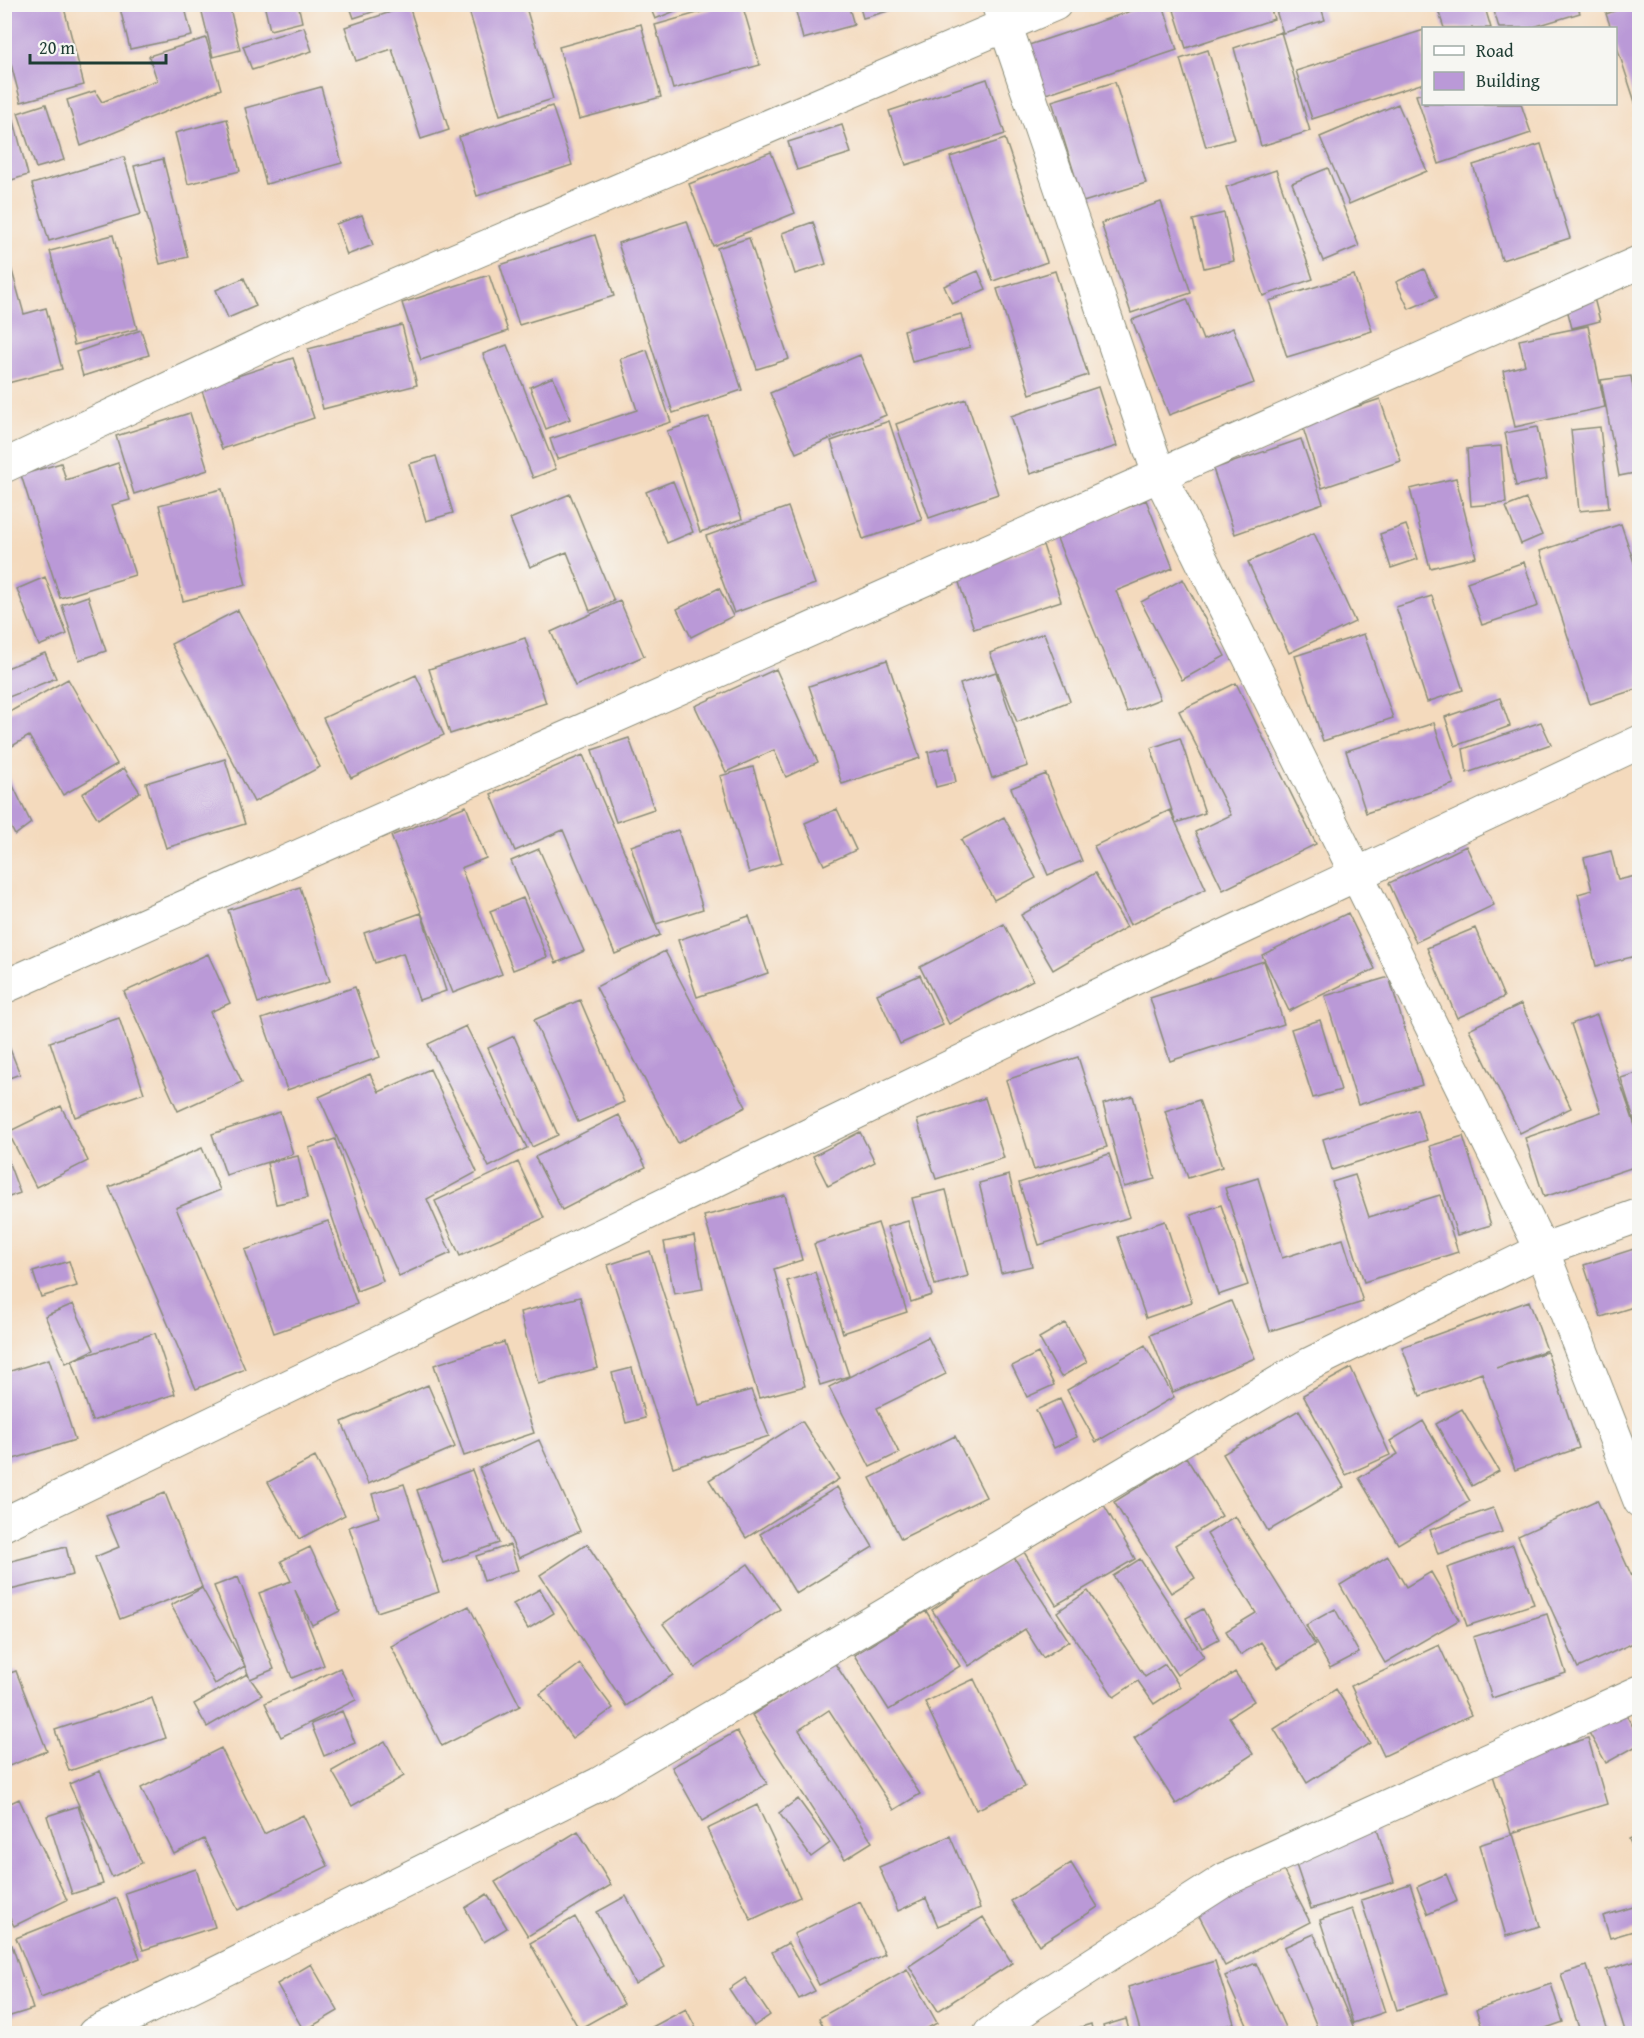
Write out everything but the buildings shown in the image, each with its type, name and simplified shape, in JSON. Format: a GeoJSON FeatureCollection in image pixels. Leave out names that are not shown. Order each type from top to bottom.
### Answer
{"type":"FeatureCollection","features":[{"type":"Feature","properties":{"kind":"street"},"geometry":{"type":"LineString","coordinates":[[4,466],[315,320],[1001,15],[1054,4]]}},
{"type":"Feature","properties":{"kind":"street"},"geometry":{"type":"LineString","coordinates":[[1001,15],[1159,474],[1542,1251],[1640,1501]]}},
{"type":"Feature","properties":{"kind":"street"},"geometry":{"type":"LineString","coordinates":[[4,987],[1640,262]]}},
{"type":"Feature","properties":{"kind":"street"},"geometry":{"type":"LineString","coordinates":[[4,1524],[1354,873],[1640,742]]}},
{"type":"Feature","properties":{"kind":"street"},"geometry":{"type":"LineString","coordinates":[[94,2034],[599,1784],[1310,1364],[1542,1251],[1640,1215]]}},
{"type":"Feature","properties":{"kind":"street"},"geometry":{"type":"LineString","coordinates":[[990,2034],[1033,2003],[1226,1879],[1640,1692]]}}]}
